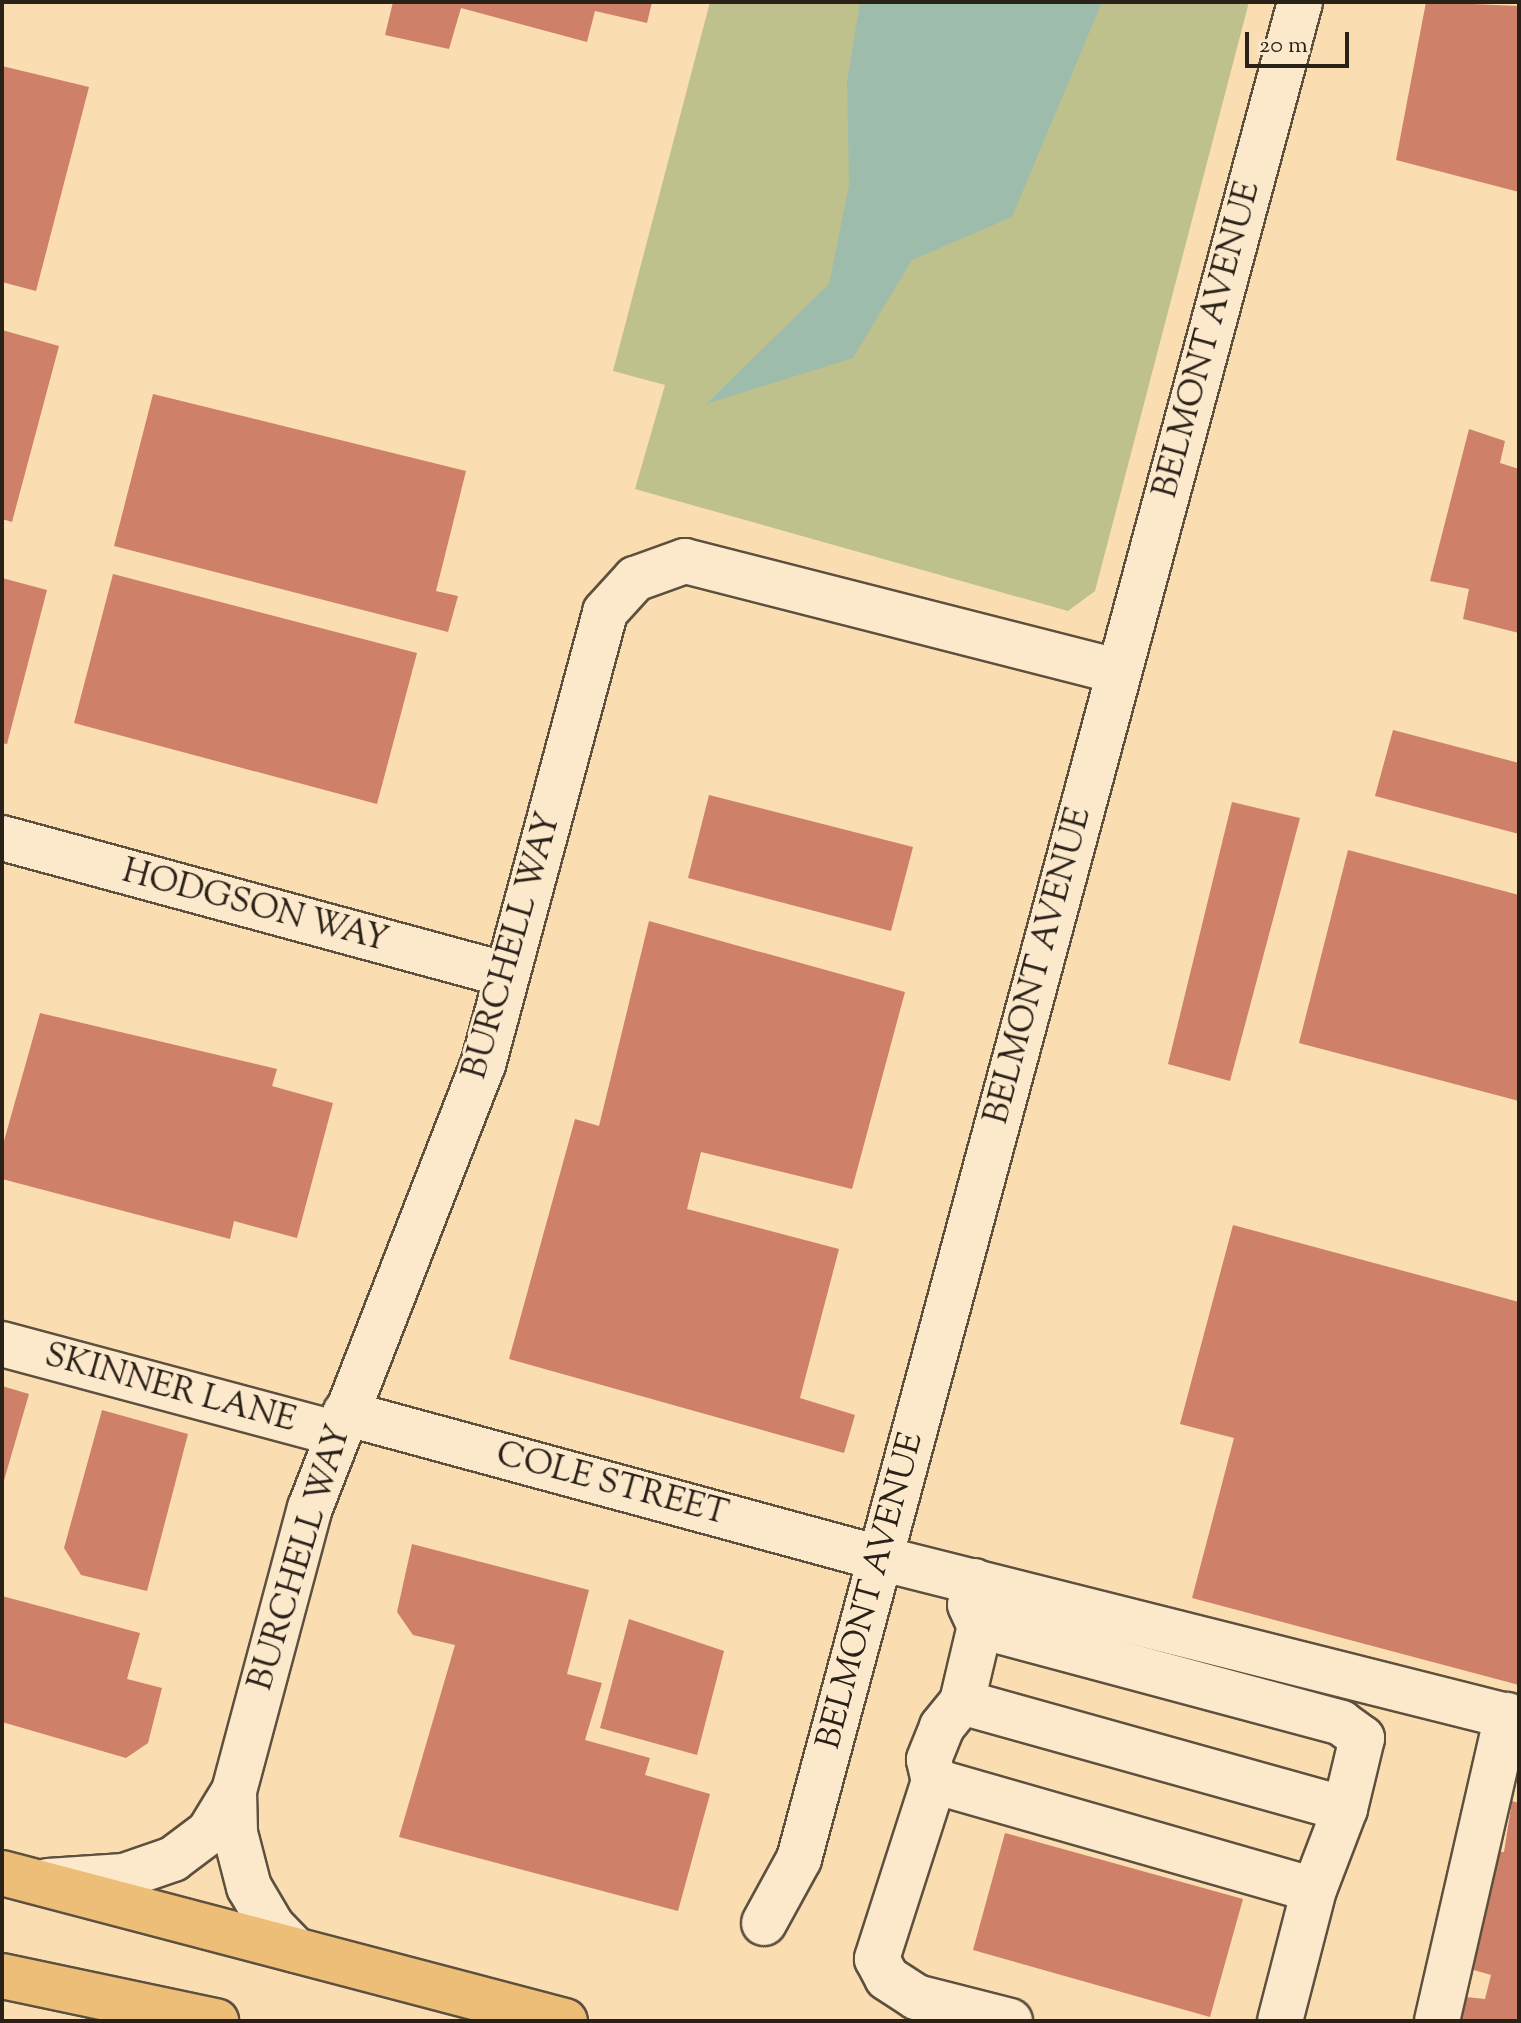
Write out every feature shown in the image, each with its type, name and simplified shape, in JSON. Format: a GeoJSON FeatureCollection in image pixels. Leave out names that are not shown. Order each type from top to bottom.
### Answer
{"type":"FeatureCollection","features":[{"type":"Feature","properties":{"kind":"highway"},"geometry":{"type":"LineString","coordinates":[[18,1877],[565,2021]]}},
{"type":"Feature","properties":{"kind":"highway"},"geometry":{"type":"LineString","coordinates":[[2,1976],[216,2021]]}},
{"type":"Feature","properties":{"kind":"street","name":"BELMONT AVENUE"},"geometry":{"type":"LineString","coordinates":[[764,1923],[799,1859],[1300,2]]}},
{"type":"Feature","properties":{"kind":"street","name":"BURCHELL WAY"},"geometry":{"type":"LineString","coordinates":[[18,1877],[124,1876],[173,1859],[209,1832],[234,1791],[310,1508],[483,1065],[605,612],[635,579],[685,561],[1118,671]]}},
{"type":"Feature","properties":{"kind":"street","name":"HODGSON WAY"},"geometry":{"type":"LineString","coordinates":[[2,838],[507,975]]}},
{"type":"Feature","properties":{"kind":"street","name":"SKINNER LANE"},"geometry":{"type":"LineString","coordinates":[[2,1344],[341,1424]]}},
{"type":"Feature","properties":{"kind":"street","name":"COLE STREET"},"geometry":{"type":"LineString","coordinates":[[341,1424],[1513,1717]]}},
{"type":"Feature","properties":{"kind":"street"},"geometry":{"type":"LineString","coordinates":[[974,1581],[970,1605],[980,1626],[962,1702],[942,1727],[929,1760],[934,1781],[877,1959],[887,1978],[916,1997],[1010,2021]]}},
{"type":"Feature","properties":{"kind":"street"},"geometry":{"type":"LineString","coordinates":[[980,1626],[1341,1723],[1362,1738],[1345,1809],[1314,1890],[1280,2021]]}},
{"type":"Feature","properties":{"kind":"street"},"geometry":{"type":"LineString","coordinates":[[962,1702],[1345,1809]]}},
{"type":"Feature","properties":{"kind":"street"},"geometry":{"type":"LineString","coordinates":[[1437,2021],[1513,1717]]}},
{"type":"Feature","properties":{"kind":"street"},"geometry":{"type":"LineString","coordinates":[[934,1781],[1314,1890]]}},
{"type":"Feature","properties":{"kind":"street","name":"BURCHELL WAY"},"geometry":{"type":"LineString","coordinates":[[234,1791],[235,1833],[249,1887],[272,1926],[295,1950]]}},
{"type":"Feature","properties":{"kind":"green space"},"geometry":{"type":"Polygon","coordinates":[[[710,2],[1249,2],[1095,591],[1068,611],[635,489],[665,385],[613,371],[710,2]]]}},
{"type":"Feature","properties":{"kind":"shaded area"},"geometry":{"type":"Polygon","coordinates":[[[860,2],[1102,2],[1012,217],[912,260],[853,358],[706,404],[829,284],[849,185],[847,81],[860,2]]]}},
{"type":"Feature","properties":{"kind":"building"},"geometry":{"type":"Polygon","coordinates":[[[393,2],[652,2],[647,23],[595,11],[587,42],[461,8],[449,49],[385,35],[393,2]]]}},
{"type":"Feature","properties":{"kind":"building"},"geometry":{"type":"Polygon","coordinates":[[[1426,2],[1519,6],[1519,192],[1396,160],[1426,2]]]}},
{"type":"Feature","properties":{"kind":"building"},"geometry":{"type":"Polygon","coordinates":[[[2,66],[89,87],[36,291],[2,282],[2,66]]]}},
{"type":"Feature","properties":{"kind":"building"},"geometry":{"type":"Polygon","coordinates":[[[2,330],[59,346],[12,522],[2,519],[2,330]]]}},
{"type":"Feature","properties":{"kind":"building"},"geometry":{"type":"Polygon","coordinates":[[[153,394],[466,471],[436,591],[458,596],[448,632],[114,546],[153,394]]]}},
{"type":"Feature","properties":{"kind":"building"},"geometry":{"type":"Polygon","coordinates":[[[1469,429],[1505,441],[1500,463],[1519,469],[1519,633],[1463,619],[1469,589],[1430,581],[1469,429]]]}},
{"type":"Feature","properties":{"kind":"building"},"geometry":{"type":"Polygon","coordinates":[[[113,574],[417,653],[377,804],[74,723],[113,574]]]}},
{"type":"Feature","properties":{"kind":"building"},"geometry":{"type":"Polygon","coordinates":[[[2,578],[47,590],[7,744],[2,743],[2,578]]]}},
{"type":"Feature","properties":{"kind":"building"},"geometry":{"type":"Polygon","coordinates":[[[1393,730],[1519,763],[1519,834],[1375,796],[1393,730]]]}},
{"type":"Feature","properties":{"kind":"building"},"geometry":{"type":"Polygon","coordinates":[[[709,795],[913,847],[891,931],[688,878],[709,795]]]}},
{"type":"Feature","properties":{"kind":"building"},"geometry":{"type":"Polygon","coordinates":[[[1232,802],[1300,818],[1230,1081],[1168,1064],[1232,802]]]}},
{"type":"Feature","properties":{"kind":"building"},"geometry":{"type":"Polygon","coordinates":[[[1348,850],[1519,895],[1519,1101],[1299,1043],[1348,850]]]}},
{"type":"Feature","properties":{"kind":"building"},"geometry":{"type":"Polygon","coordinates":[[[649,921],[905,992],[852,1189],[701,1152],[687,1209],[839,1249],[800,1398],[855,1415],[844,1453],[509,1359],[575,1119],[599,1126],[649,921]]]}},
{"type":"Feature","properties":{"kind":"building"},"geometry":{"type":"Polygon","coordinates":[[[40,1013],[277,1069],[272,1086],[333,1103],[297,1238],[234,1221],[230,1239],[2,1179],[2,1148],[40,1013]]]}},
{"type":"Feature","properties":{"kind":"building"},"geometry":{"type":"Polygon","coordinates":[[[1233,1225],[1519,1302],[1519,1685],[1192,1598],[1234,1438],[1180,1424],[1233,1225]]]}},
{"type":"Feature","properties":{"kind":"building"},"geometry":{"type":"Polygon","coordinates":[[[2,1386],[29,1394],[3,1484],[2,1484],[2,1386]]]}},
{"type":"Feature","properties":{"kind":"building"},"geometry":{"type":"Polygon","coordinates":[[[102,1410],[188,1434],[147,1591],[81,1575],[64,1548],[102,1410]]]}},
{"type":"Feature","properties":{"kind":"building"},"geometry":{"type":"Polygon","coordinates":[[[412,1544],[589,1590],[567,1674],[602,1683],[585,1740],[650,1758],[645,1775],[710,1794],[678,1911],[399,1837],[455,1645],[413,1635],[397,1612],[412,1544]]]}},
{"type":"Feature","properties":{"kind":"building"},"geometry":{"type":"Polygon","coordinates":[[[2,1596],[140,1633],[127,1679],[162,1688],[148,1743],[126,1758],[2,1722],[2,1596]]]}},
{"type":"Feature","properties":{"kind":"building"},"geometry":{"type":"Polygon","coordinates":[[[629,1619],[724,1651],[697,1755],[600,1728],[629,1619]]]}},
{"type":"Feature","properties":{"kind":"building"},"geometry":{"type":"Polygon","coordinates":[[[1512,1801],[1519,1803],[1519,2021],[1446,2021],[1456,1996],[1485,1999],[1491,1975],[1460,1966],[1487,1851],[1504,1852],[1512,1801]]]}},
{"type":"Feature","properties":{"kind":"building"},"geometry":{"type":"Polygon","coordinates":[[[1005,1833],[1243,1899],[1210,2017],[973,1950],[1005,1833]]]}}]}
